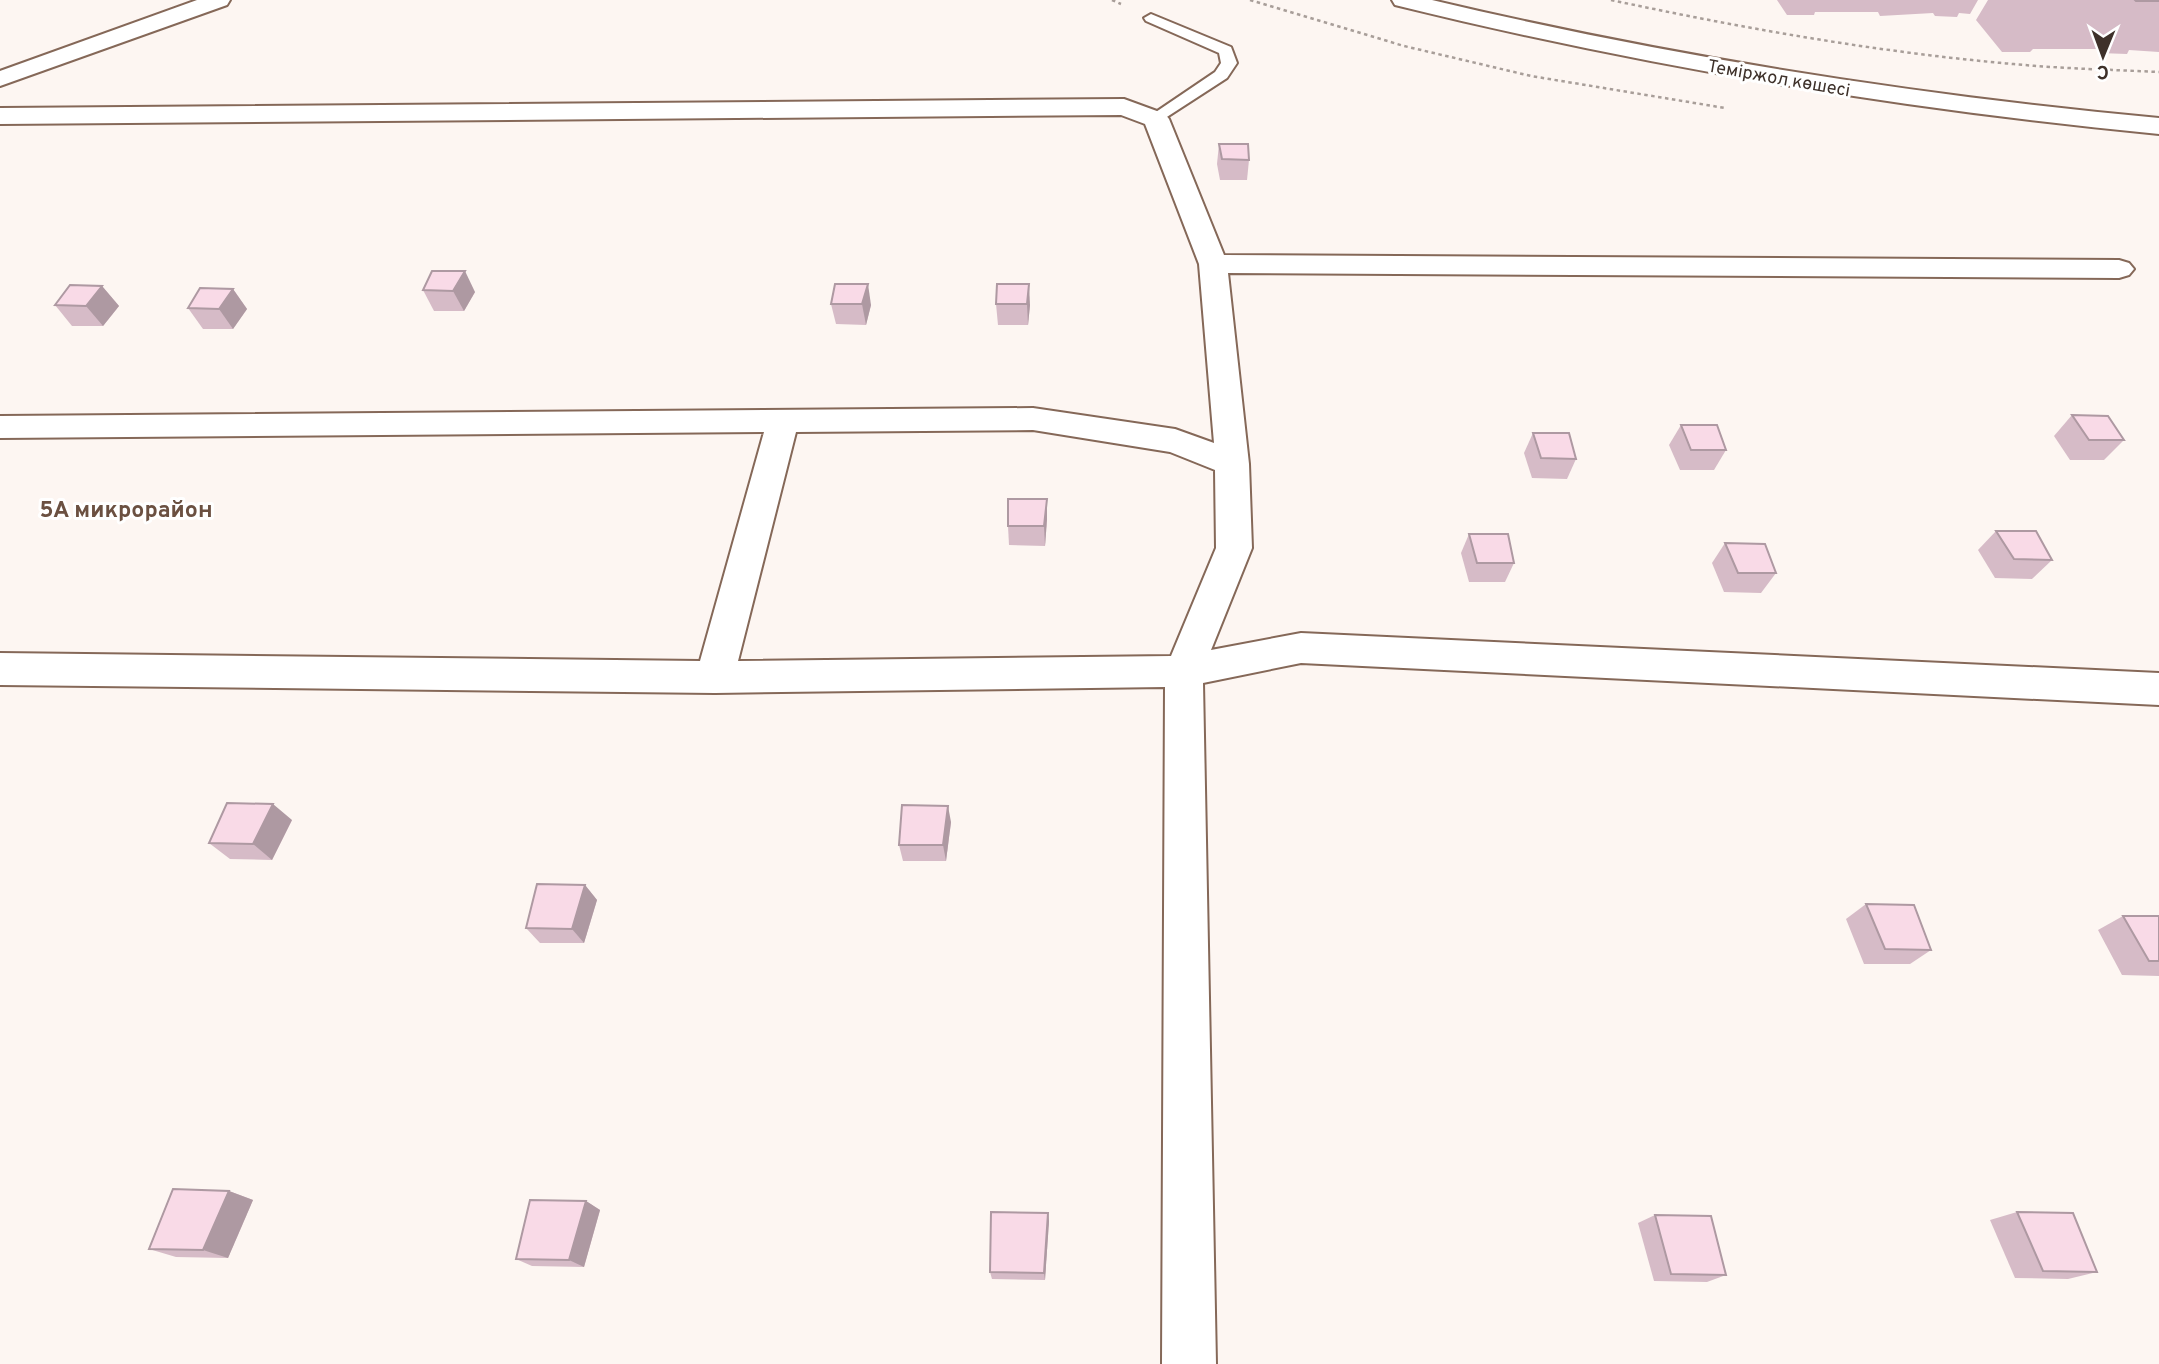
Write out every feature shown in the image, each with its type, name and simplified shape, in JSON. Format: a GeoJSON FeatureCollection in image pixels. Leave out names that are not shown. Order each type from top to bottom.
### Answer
{"type":"FeatureCollection","features":[{"type":"Feature","properties":{"kind":"street"},"geometry":{"type":"LineString","coordinates":[[0,79],[219,0]]}},
{"type":"Feature","properties":{"kind":"street","name":"Теміржол көшесі"},"geometry":{"type":"LineString","coordinates":[[1403,0],[1592,44],[1815,85],[1934,103],[2159,126]]}},
{"type":"Feature","properties":{"kind":"street"},"geometry":{"type":"LineString","coordinates":[[0,116],[1124,107],[1142,111],[1156,120],[1213,264],[1232,464],[1234,548],[1184,671],[1189,1364]]}},
{"type":"Feature","properties":{"kind":"street"},"geometry":{"type":"LineString","coordinates":[[1213,264],[2119,269]]}},
{"type":"Feature","properties":{"kind":"street"},"geometry":{"type":"LineString","coordinates":[[0,427],[1033,419],[1175,441],[1232,464]]}},
{"type":"Feature","properties":{"kind":"street"},"geometry":{"type":"LineString","coordinates":[[715,677],[783,421]]}},
{"type":"Feature","properties":{"kind":"street"},"geometry":{"type":"LineString","coordinates":[[0,669],[131,668],[715,677],[1184,671],[1301,648],[2159,689]]}},
{"type":"Feature","properties":{"kind":"lane"},"geometry":{"type":"LineString","coordinates":[[1150,18],[1226,50],[1229,63],[1221,75],[1156,120]]}},
{"type":"Feature","properties":{"kind":"path"},"geometry":{"type":"LineString","coordinates":[[1611,0],[1715,22],[1945,56],[2036,66],[2159,72]]}},
{"type":"Feature","properties":{"kind":"building"},"geometry":{"type":"Polygon","coordinates":[[[1219,144],[1248,144],[1249,160],[1222,159],[1219,144]]]}},
{"type":"Feature","properties":{"kind":"building"},"geometry":{"type":"Polygon","coordinates":[[[432,271],[465,271],[453,291],[423,290],[432,271]]]}},
{"type":"Feature","properties":{"kind":"building"},"geometry":{"type":"Polygon","coordinates":[[[835,284],[868,284],[862,304],[831,304],[835,284]]]}},
{"type":"Feature","properties":{"kind":"building"},"geometry":{"type":"Polygon","coordinates":[[[997,284],[1029,284],[1027,304],[996,304],[997,284]]]}},
{"type":"Feature","properties":{"kind":"building"},"geometry":{"type":"Polygon","coordinates":[[[70,285],[102,286],[86,306],[55,305],[70,285]]]}},
{"type":"Feature","properties":{"kind":"building"},"geometry":{"type":"Polygon","coordinates":[[[200,288],[233,289],[219,309],[188,308],[200,288]]]}},
{"type":"Feature","properties":{"kind":"building"},"geometry":{"type":"Polygon","coordinates":[[[2072,415],[2108,416],[2124,440],[2089,440],[2072,415]]]}},
{"type":"Feature","properties":{"kind":"building"},"geometry":{"type":"Polygon","coordinates":[[[1681,425],[1717,425],[1726,450],[1691,450],[1681,425]]]}},
{"type":"Feature","properties":{"kind":"building"},"geometry":{"type":"Polygon","coordinates":[[[1533,433],[1569,433],[1576,459],[1541,458],[1533,433]]]}},
{"type":"Feature","properties":{"kind":"building"},"geometry":{"type":"Polygon","coordinates":[[[1008,499],[1047,499],[1044,526],[1008,526],[1008,499]]]}},
{"type":"Feature","properties":{"kind":"building"},"geometry":{"type":"Polygon","coordinates":[[[1996,531],[2036,531],[2052,560],[2014,559],[1996,531]]]}},
{"type":"Feature","properties":{"kind":"building"},"geometry":{"type":"Polygon","coordinates":[[[1469,534],[1508,534],[1514,563],[1477,563],[1469,534]]]}},
{"type":"Feature","properties":{"kind":"building"},"geometry":{"type":"Polygon","coordinates":[[[1725,543],[1765,544],[1776,573],[1738,573],[1725,543]]]}},
{"type":"Feature","properties":{"kind":"building"},"geometry":{"type":"Polygon","coordinates":[[[227,803],[273,804],[253,844],[209,843],[227,803]]]}},
{"type":"Feature","properties":{"kind":"building"},"geometry":{"type":"Polygon","coordinates":[[[902,805],[948,806],[943,845],[899,845],[902,805]]]}},
{"type":"Feature","properties":{"kind":"building"},"geometry":{"type":"Polygon","coordinates":[[[537,884],[585,885],[572,929],[526,928],[537,884]]]}},
{"type":"Feature","properties":{"kind":"building"},"geometry":{"type":"Polygon","coordinates":[[[1866,904],[1914,905],[1931,950],[1885,949],[1866,904]]]}},
{"type":"Feature","properties":{"kind":"building"},"geometry":{"type":"Polygon","coordinates":[[[2123,916],[2159,916],[2159,961],[2149,961],[2123,916]]]}},
{"type":"Feature","properties":{"kind":"building"},"geometry":{"type":"Polygon","coordinates":[[[173,1189],[229,1191],[203,1250],[149,1249],[173,1189]]]}},
{"type":"Feature","properties":{"kind":"building"},"geometry":{"type":"Polygon","coordinates":[[[530,1200],[586,1201],[569,1260],[516,1259],[530,1200]]]}},
{"type":"Feature","properties":{"kind":"building"},"geometry":{"type":"Polygon","coordinates":[[[991,1212],[1048,1213],[1044,1273],[990,1272],[991,1212]]]}},
{"type":"Feature","properties":{"kind":"building"},"geometry":{"type":"Polygon","coordinates":[[[2017,1212],[2073,1213],[2097,1272],[2043,1271],[2017,1212]]]}},
{"type":"Feature","properties":{"kind":"building"},"geometry":{"type":"Polygon","coordinates":[[[1655,1215],[1711,1216],[1726,1275],[1671,1274],[1655,1215]]]}},
{"type":"Feature","properties":{"kind":"district","name":"5А микрорайон"},"geometry":{"type":"Point","coordinates":[126,509]}}]}
